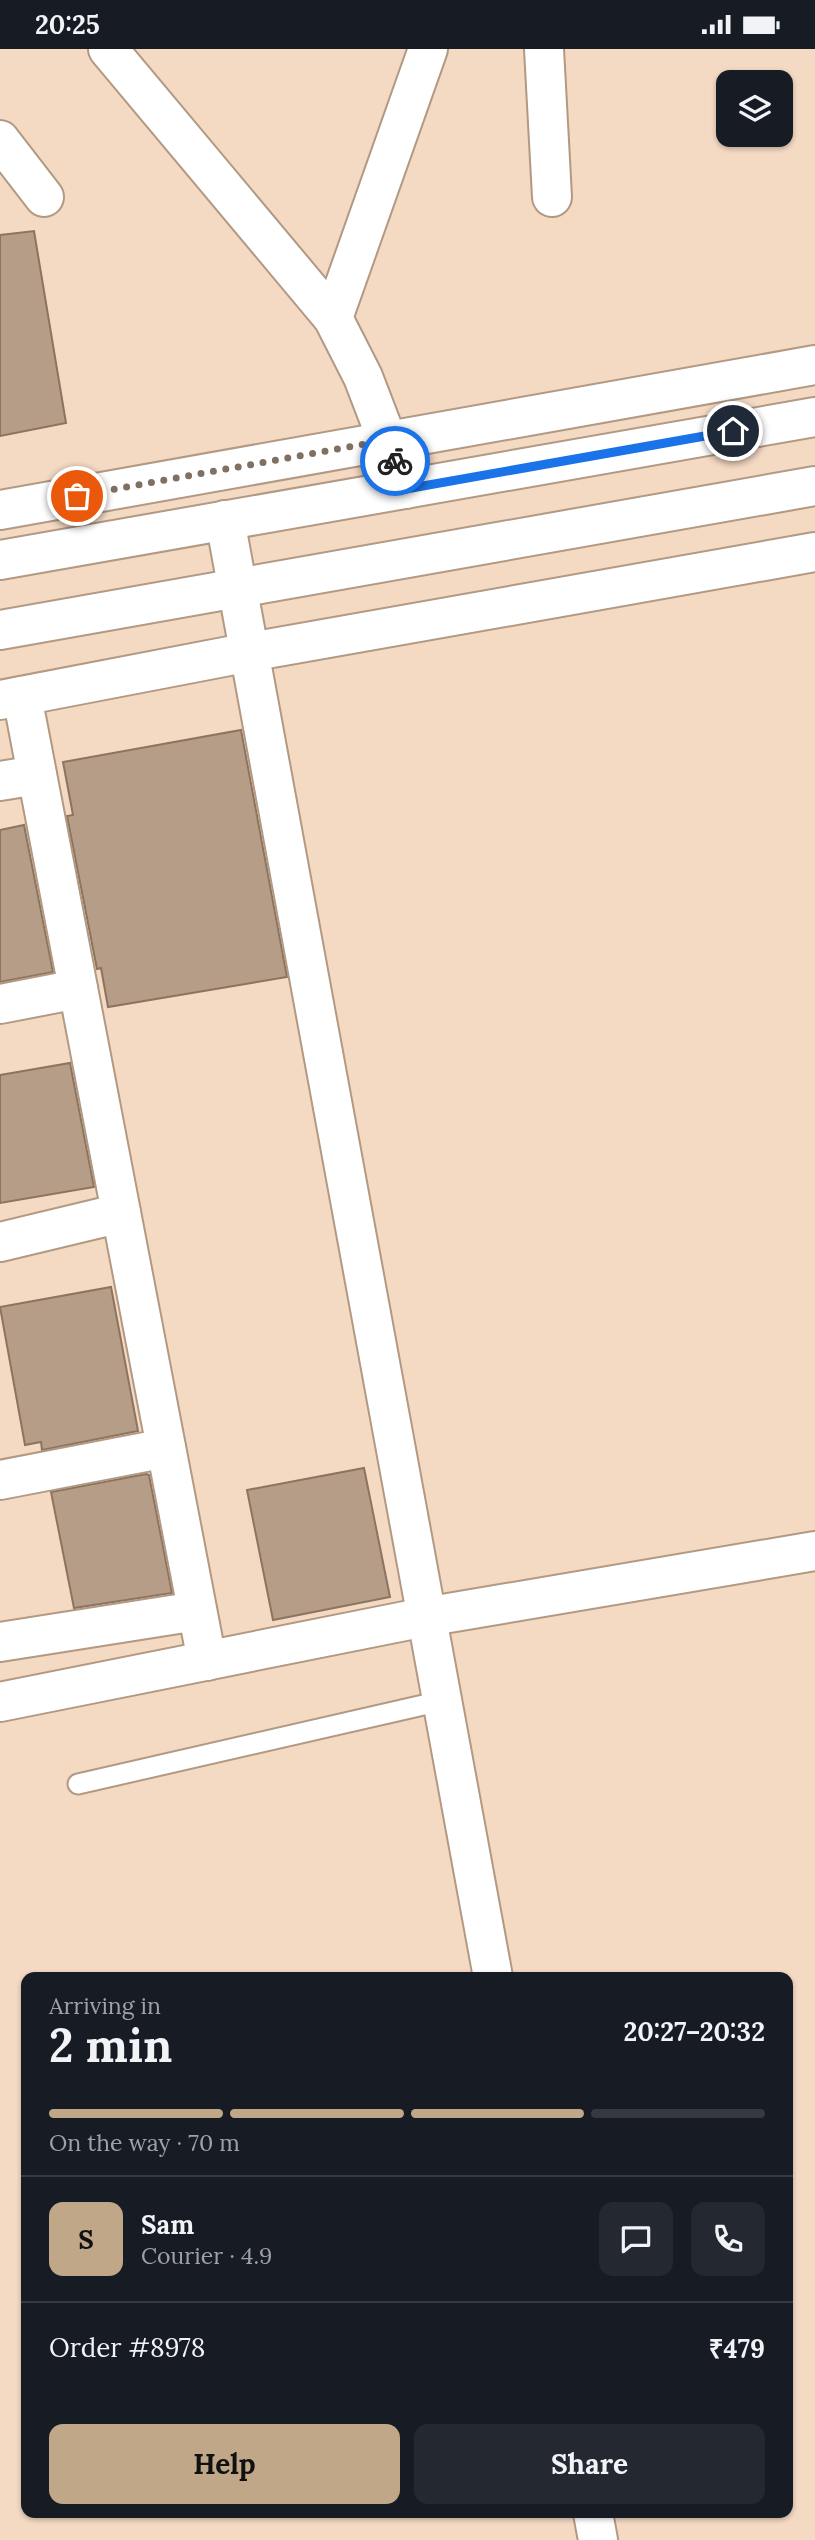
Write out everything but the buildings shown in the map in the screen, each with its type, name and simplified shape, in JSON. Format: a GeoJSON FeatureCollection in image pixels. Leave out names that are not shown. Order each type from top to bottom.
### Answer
{"type":"FeatureCollection","features":[{"type":"Feature","properties":{"kind":"street"},"geometry":{"type":"LineString","coordinates":[[108,49],[333,318],[363,377],[406,489]]}},
{"type":"Feature","properties":{"kind":"street"},"geometry":{"type":"LineString","coordinates":[[333,318],[428,49]]}},
{"type":"Feature","properties":{"kind":"street"},"geometry":{"type":"LineString","coordinates":[[544,49],[552,197]]}},
{"type":"Feature","properties":{"kind":"street"},"geometry":{"type":"LineString","coordinates":[[0,140],[44,197]]}},
{"type":"Feature","properties":{"kind":"street"},"geometry":{"type":"LineString","coordinates":[[0,510],[815,365]]}},
{"type":"Feature","properties":{"kind":"street"},"geometry":{"type":"LineString","coordinates":[[0,560],[815,417]]}},
{"type":"Feature","properties":{"kind":"street"},"geometry":{"type":"LineString","coordinates":[[0,631],[815,486]]}},
{"type":"Feature","properties":{"kind":"street"},"geometry":{"type":"LineString","coordinates":[[225,520],[492,1972]]}},
{"type":"Feature","properties":{"kind":"street"},"geometry":{"type":"LineString","coordinates":[[207,1661],[37,775],[11,698],[250,652],[815,552]]}},
{"type":"Feature","properties":{"kind":"street"},"geometry":{"type":"LineString","coordinates":[[0,781],[37,775]]}},
{"type":"Feature","properties":{"kind":"street"},"geometry":{"type":"LineString","coordinates":[[0,1004],[78,989]]}},
{"type":"Feature","properties":{"kind":"street"},"geometry":{"type":"LineString","coordinates":[[0,1242],[121,1213]]}},
{"type":"Feature","properties":{"kind":"street"},"geometry":{"type":"LineString","coordinates":[[0,1480],[166,1448]]}},
{"type":"Feature","properties":{"kind":"street"},"geometry":{"type":"LineString","coordinates":[[0,1702],[425,1617],[815,1551]]}},
{"type":"Feature","properties":{"kind":"street"},"geometry":{"type":"LineString","coordinates":[[0,1641],[197,1611]]}},
{"type":"Feature","properties":{"kind":"street"},"geometry":{"type":"LineString","coordinates":[[594,2518],[598,2540]]}},
{"type":"Feature","properties":{"kind":"lane"},"geometry":{"type":"LineString","coordinates":[[78,1784],[441,1701]]}},
{"type":"Feature","properties":{"kind":"way so far"},"geometry":{"type":"LineString","coordinates":[[77,496],[387,440],[395,461]]}},
{"type":"Feature","properties":{"kind":"route"},"geometry":{"type":"LineString","coordinates":[[395,461],[406,489],[733,431]]}}]}
